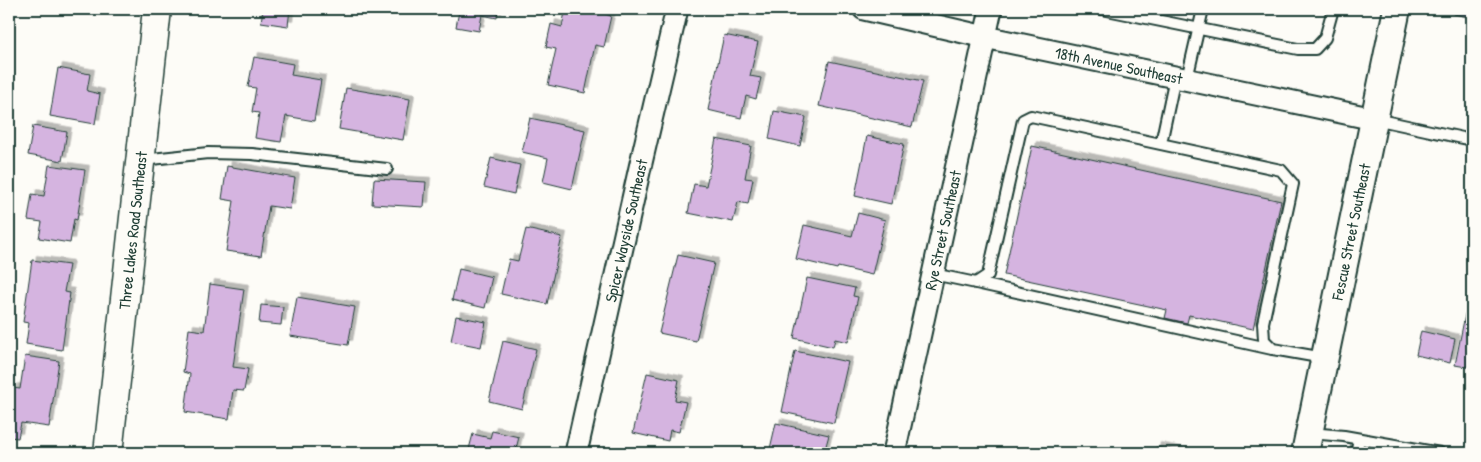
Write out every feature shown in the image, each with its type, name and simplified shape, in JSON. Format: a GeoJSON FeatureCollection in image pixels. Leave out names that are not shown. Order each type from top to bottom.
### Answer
{"type":"FeatureCollection","features":[{"type":"Feature","properties":{"kind":"main road","name":"Three Lakes Road Southeast"},"geometry":{"type":"LineString","coordinates":[[108,453],[157,9]]}},
{"type":"Feature","properties":{"kind":"street","name":"Spicer Wayside Southeast"},"geometry":{"type":"LineString","coordinates":[[576,453],[640,163],[677,9]]}},
{"type":"Feature","properties":{"kind":"street","name":"18th Avenue Southeast"},"geometry":{"type":"LineString","coordinates":[[864,9],[985,37],[1374,119]]}},
{"type":"Feature","properties":{"kind":"street","name":"Rye Street Southeast"},"geometry":{"type":"LineString","coordinates":[[894,453],[991,9]]}},
{"type":"Feature","properties":{"kind":"street","name":"Fescue Street Southeast"},"geometry":{"type":"LineString","coordinates":[[1307,443],[1397,9]]}},
{"type":"Feature","properties":{"kind":"lane"},"geometry":{"type":"LineString","coordinates":[[1102,9],[1298,49],[1315,48],[1325,38],[1333,9]]}},
{"type":"Feature","properties":{"kind":"lane"},"geometry":{"type":"LineString","coordinates":[[1161,143],[1181,78],[1199,29],[1203,9]]}},
{"type":"Feature","properties":{"kind":"lane"},"geometry":{"type":"LineString","coordinates":[[976,283],[988,275],[1023,120],[1032,116],[1161,143],[1281,170],[1293,184],[1263,323],[1264,340],[1273,349]]}},
{"type":"Feature","properties":{"kind":"lane"},"geometry":{"type":"LineString","coordinates":[[1374,119],[1472,140]]}},
{"type":"Feature","properties":{"kind":"lane"},"geometry":{"type":"LineString","coordinates":[[140,160],[208,153],[252,154],[387,169]]}},
{"type":"Feature","properties":{"kind":"lane"},"geometry":{"type":"LineString","coordinates":[[933,274],[1325,359]]}},
{"type":"Feature","properties":{"kind":"lane"},"geometry":{"type":"LineString","coordinates":[[1307,443],[1359,438],[1440,453]]}},
{"type":"Feature","properties":{"kind":"lane"},"geometry":{"type":"LineString","coordinates":[[1356,453],[1359,438]]}},
{"type":"Feature","properties":{"kind":"building"},"geometry":{"type":"Polygon","coordinates":[[[263,9],[290,9],[288,26],[261,22],[263,9]]]}},
{"type":"Feature","properties":{"kind":"building"},"geometry":{"type":"Polygon","coordinates":[[[447,9],[498,9],[497,18],[482,15],[479,31],[456,27],[459,11],[447,9]]]}},
{"type":"Feature","properties":{"kind":"building"},"geometry":{"type":"Polygon","coordinates":[[[555,9],[606,9],[605,14],[611,16],[604,47],[595,45],[585,93],[548,85],[556,49],[546,47],[551,24],[562,27],[565,12],[555,9]]]}},
{"type":"Feature","properties":{"kind":"building"},"geometry":{"type":"Polygon","coordinates":[[[1455,9],[1472,9],[1472,18],[1454,14],[1455,9]]]}},
{"type":"Feature","properties":{"kind":"building"},"geometry":{"type":"Polygon","coordinates":[[[724,35],[758,42],[750,76],[761,78],[756,99],[746,96],[741,118],[708,110],[724,35]]]}},
{"type":"Feature","properties":{"kind":"building"},"geometry":{"type":"Polygon","coordinates":[[[254,57],[293,64],[291,75],[321,80],[314,121],[286,116],[281,142],[255,138],[259,113],[252,112],[256,88],[248,87],[254,57]]]}},
{"type":"Feature","properties":{"kind":"building"},"geometry":{"type":"Polygon","coordinates":[[[829,61],[923,81],[912,127],[819,106],[829,61]]]}},
{"type":"Feature","properties":{"kind":"building"},"geometry":{"type":"Polygon","coordinates":[[[58,68],[90,74],[87,91],[100,94],[95,124],[50,116],[58,68]]]}},
{"type":"Feature","properties":{"kind":"building"},"geometry":{"type":"Polygon","coordinates":[[[346,88],[410,99],[403,140],[339,129],[346,88]]]}},
{"type":"Feature","properties":{"kind":"building"},"geometry":{"type":"Polygon","coordinates":[[[774,111],[806,117],[800,146],[769,139],[774,111]]]}},
{"type":"Feature","properties":{"kind":"building"},"geometry":{"type":"Polygon","coordinates":[[[530,118],[585,130],[572,189],[543,182],[548,158],[522,152],[530,118]]]}},
{"type":"Feature","properties":{"kind":"building"},"geometry":{"type":"Polygon","coordinates":[[[33,126],[67,132],[62,161],[28,155],[33,126]]]}},
{"type":"Feature","properties":{"kind":"building"},"geometry":{"type":"Polygon","coordinates":[[[867,136],[904,144],[891,204],[855,196],[867,136]]]}},
{"type":"Feature","properties":{"kind":"building"},"geometry":{"type":"Polygon","coordinates":[[[716,139],[751,146],[745,178],[753,179],[748,204],[738,202],[733,222],[688,213],[694,184],[706,186],[716,139]]]}},
{"type":"Feature","properties":{"kind":"building"},"geometry":{"type":"Polygon","coordinates":[[[1032,146],[1281,201],[1253,329],[1189,315],[1187,323],[1165,318],[1167,310],[1004,275],[1032,146]]]}},
{"type":"Feature","properties":{"kind":"building"},"geometry":{"type":"Polygon","coordinates":[[[491,158],[520,165],[514,194],[484,187],[491,158]]]}},
{"type":"Feature","properties":{"kind":"building"},"geometry":{"type":"Polygon","coordinates":[[[49,165],[85,170],[77,220],[74,219],[70,243],[39,238],[42,222],[28,220],[32,194],[44,196],[49,165]]]}},
{"type":"Feature","properties":{"kind":"building"},"geometry":{"type":"Polygon","coordinates":[[[227,166],[295,178],[290,209],[269,206],[261,256],[226,251],[234,201],[222,199],[227,166]]]}},
{"type":"Feature","properties":{"kind":"building"},"geometry":{"type":"Polygon","coordinates":[[[374,179],[426,182],[424,207],[372,204],[374,179]]]}},
{"type":"Feature","properties":{"kind":"building"},"geometry":{"type":"Polygon","coordinates":[[[858,213],[885,220],[872,275],[796,259],[804,225],[852,236],[858,213]]]}},
{"type":"Feature","properties":{"kind":"building"},"geometry":{"type":"Polygon","coordinates":[[[526,229],[562,237],[547,304],[501,294],[509,259],[518,261],[526,229]]]}},
{"type":"Feature","properties":{"kind":"building"},"geometry":{"type":"Polygon","coordinates":[[[678,255],[714,263],[696,341],[659,333],[678,255]]]}},
{"type":"Feature","properties":{"kind":"building"},"geometry":{"type":"Polygon","coordinates":[[[32,260],[69,265],[64,292],[70,293],[62,350],[26,344],[29,323],[23,322],[32,260]]]}},
{"type":"Feature","properties":{"kind":"building"},"geometry":{"type":"Polygon","coordinates":[[[459,269],[492,277],[485,308],[452,300],[459,269]]]}},
{"type":"Feature","properties":{"kind":"building"},"geometry":{"type":"Polygon","coordinates":[[[807,278],[855,288],[853,296],[858,297],[848,342],[835,339],[833,347],[794,338],[807,278]]]}},
{"type":"Feature","properties":{"kind":"building"},"geometry":{"type":"Polygon","coordinates":[[[1472,280],[1472,368],[1455,365],[1472,280]]]}},
{"type":"Feature","properties":{"kind":"building"},"geometry":{"type":"Polygon","coordinates":[[[210,284],[244,289],[233,367],[248,369],[244,391],[233,390],[229,419],[185,412],[190,374],[183,372],[189,329],[204,331],[210,284]]]}},
{"type":"Feature","properties":{"kind":"building"},"geometry":{"type":"Polygon","coordinates":[[[297,297],[355,307],[348,345],[290,336],[297,297]]]}},
{"type":"Feature","properties":{"kind":"building"},"geometry":{"type":"Polygon","coordinates":[[[261,305],[283,307],[281,325],[259,323],[261,305]]]}},
{"type":"Feature","properties":{"kind":"building"},"geometry":{"type":"Polygon","coordinates":[[[456,316],[486,322],[481,347],[451,341],[456,316]]]}},
{"type":"Feature","properties":{"kind":"building"},"geometry":{"type":"Polygon","coordinates":[[[1421,331],[1455,339],[1450,363],[1416,355],[1421,331]]]}},
{"type":"Feature","properties":{"kind":"building"},"geometry":{"type":"Polygon","coordinates":[[[503,341],[536,349],[522,409],[489,401],[503,341]]]}},
{"type":"Feature","properties":{"kind":"building"},"geometry":{"type":"Polygon","coordinates":[[[795,351],[848,362],[834,423],[782,412],[795,351]]]}},
{"type":"Feature","properties":{"kind":"building"},"geometry":{"type":"Polygon","coordinates":[[[25,356],[59,361],[49,427],[21,423],[18,438],[9,437],[9,410],[13,388],[20,389],[25,356]]]}},
{"type":"Feature","properties":{"kind":"building"},"geometry":{"type":"Polygon","coordinates":[[[647,373],[679,380],[675,400],[686,402],[679,432],[670,430],[668,441],[633,433],[647,373]]]}},
{"type":"Feature","properties":{"kind":"building"},"geometry":{"type":"Polygon","coordinates":[[[776,423],[829,435],[824,453],[769,453],[776,423]]]}},
{"type":"Feature","properties":{"kind":"building"},"geometry":{"type":"Polygon","coordinates":[[[492,431],[519,437],[515,453],[468,453],[473,434],[490,438],[492,431]]]}},
{"type":"Feature","properties":{"kind":"building"},"geometry":{"type":"Polygon","coordinates":[[[1156,447],[1184,453],[1155,453],[1156,447]]]}}]}
